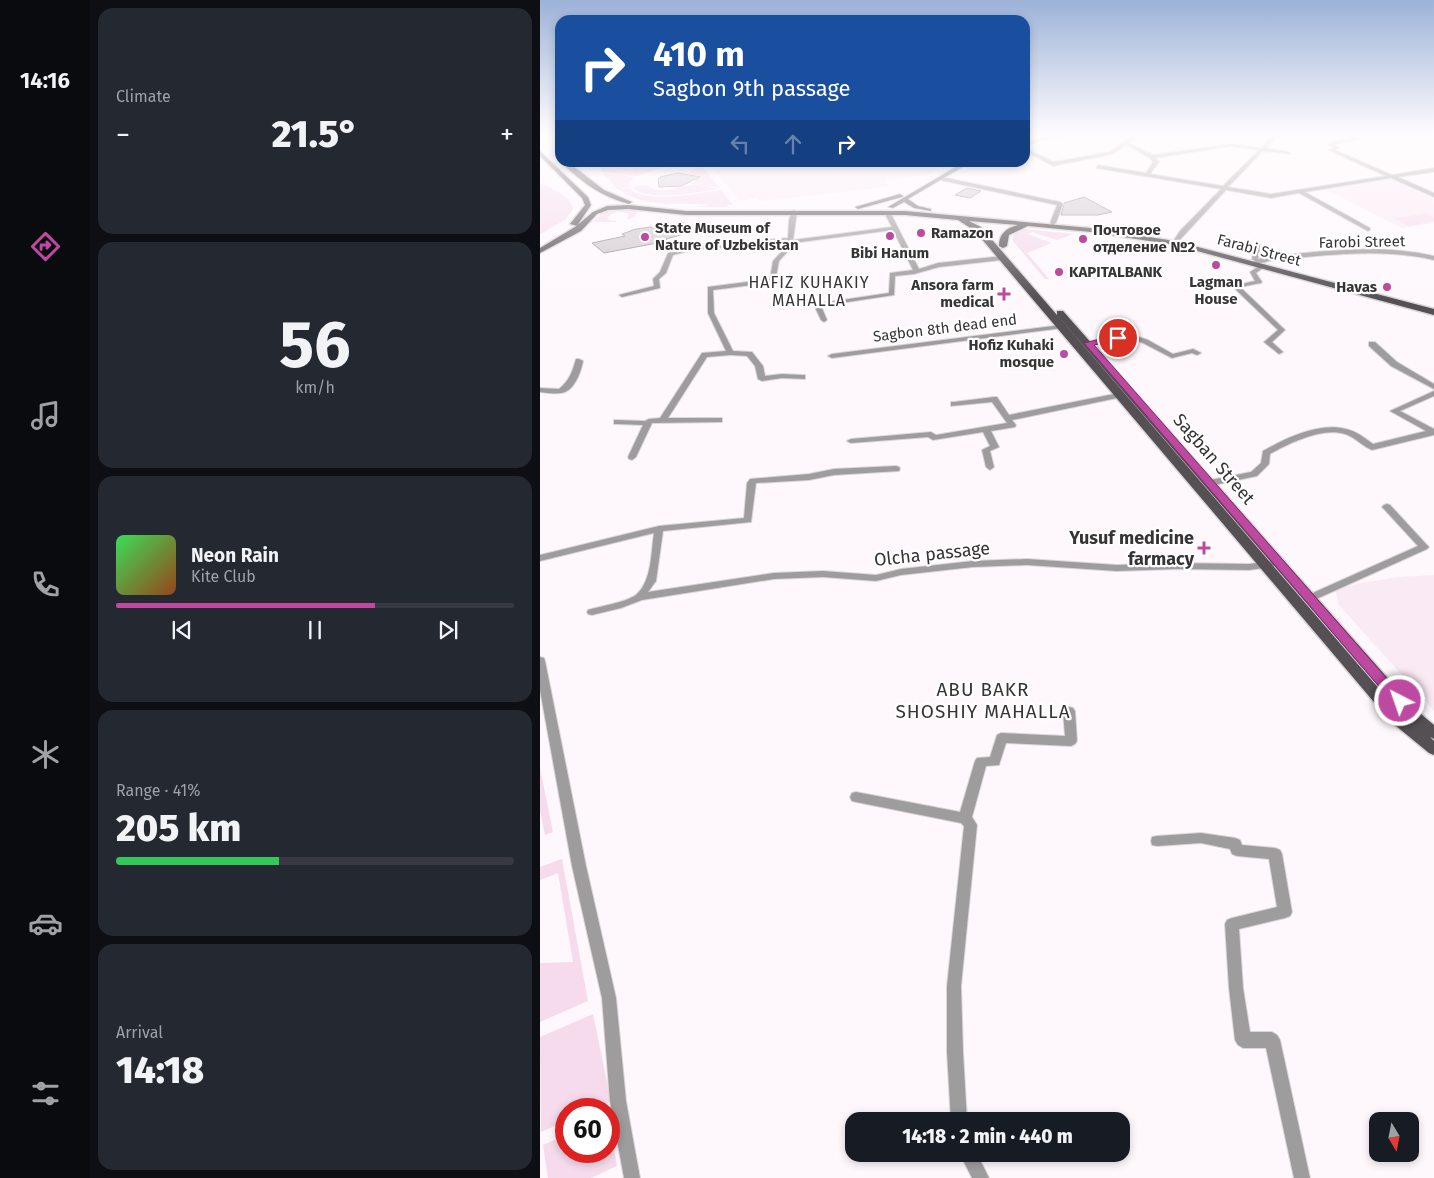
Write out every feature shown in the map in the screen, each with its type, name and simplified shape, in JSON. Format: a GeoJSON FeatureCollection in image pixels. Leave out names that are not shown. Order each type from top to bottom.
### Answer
{"type":"FeatureCollection","features":[{"type":"Feature","properties":{"kind":"main road"},"geometry":{"type":"LineString","coordinates":[[579,189],[593,201],[614,200],[680,208],[858,207],[959,216]]}},
{"type":"Feature","properties":{"kind":"main road"},"geometry":{"type":"LineString","coordinates":[[540,251],[578,228],[594,213],[616,204],[617,202],[597,189]]}},
{"type":"Feature","properties":{"kind":"main road"},"geometry":{"type":"LineString","coordinates":[[858,207],[900,196],[912,189]]}},
{"type":"Feature","properties":{"kind":"main road"},"geometry":{"type":"LineString","coordinates":[[890,210],[924,189]]}},
{"type":"Feature","properties":{"kind":"main road"},"geometry":{"type":"LineString","coordinates":[[890,210],[900,196]]}},
{"type":"Feature","properties":{"kind":"main road"},"geometry":{"type":"LineString","coordinates":[[905,200],[916,207],[959,216]]}},
{"type":"Feature","properties":{"kind":"main road"},"geometry":{"type":"LineString","coordinates":[[593,201],[593,208],[629,207],[679,213],[929,210]]}},
{"type":"Feature","properties":{"kind":"main road"},"geometry":{"type":"LineString","coordinates":[[540,245],[575,222],[593,201]]}},
{"type":"Feature","properties":{"kind":"main road","name":"Farabi Street"},"geometry":{"type":"LineString","coordinates":[[959,216],[1052,222],[1124,231],[1176,241],[1434,307]]}},
{"type":"Feature","properties":{"kind":"main road","name":"Sagban Street"},"geometry":{"type":"LineString","coordinates":[[959,216],[972,219],[987,229],[1003,246],[1048,300],[1088,343],[1210,489],[1265,565],[1410,713],[1434,733]]}},
{"type":"Feature","properties":{"kind":"main road","name":"Sagban Street"},"geometry":{"type":"LineString","coordinates":[[959,216],[978,230],[1119,395],[1279,562],[1310,598],[1315,614],[1395,717],[1434,749]]}},
{"type":"Feature","properties":{"kind":"main road","name":"Farabi Street"},"geometry":{"type":"LineString","coordinates":[[972,219],[1052,222]]}},
{"type":"Feature","properties":{"kind":"main road"},"geometry":{"type":"LineString","coordinates":[[1003,246],[1004,236],[1012,229],[1052,222]]}},
{"type":"Feature","properties":{"kind":"main road","name":"Farabi Street"},"geometry":{"type":"LineString","coordinates":[[1259,262],[1434,312]]}},
{"type":"Feature","properties":{"kind":"street"},"geometry":{"type":"LineString","coordinates":[[988,189],[1060,204],[1052,222]]}},
{"type":"Feature","properties":{"kind":"street"},"geometry":{"type":"LineString","coordinates":[[1176,241],[1222,189],[1271,196],[1320,189]]}},
{"type":"Feature","properties":{"kind":"street"},"geometry":{"type":"LineString","coordinates":[[1420,189],[1434,195]]}},
{"type":"Feature","properties":{"kind":"street"},"geometry":{"type":"LineString","coordinates":[[1301,192],[1368,229]]}},
{"type":"Feature","properties":{"kind":"street"},"geometry":{"type":"LineString","coordinates":[[890,210],[889,216],[917,271]]}},
{"type":"Feature","properties":{"kind":"street"},"geometry":{"type":"LineString","coordinates":[[730,353],[711,313],[710,288],[773,281],[775,265],[779,257],[787,251],[794,212]]}},
{"type":"Feature","properties":{"kind":"street"},"geometry":{"type":"LineString","coordinates":[[622,295],[658,287],[656,279],[662,273],[670,254],[693,248],[790,241],[895,228]]}},
{"type":"Feature","properties":{"kind":"street"},"geometry":{"type":"LineString","coordinates":[[1257,245],[1259,262],[1253,272],[1259,282],[1235,286],[1282,330],[1268,342],[1280,352]]}},
{"type":"Feature","properties":{"kind":"street","name":"Farobi Street"},"geometry":{"type":"LineString","coordinates":[[1259,262],[1283,257],[1390,252],[1434,258]]}},
{"type":"Feature","properties":{"kind":"street"},"geometry":{"type":"LineString","coordinates":[[824,320],[817,305],[892,294],[891,275],[938,265],[1002,258]]}},
{"type":"Feature","properties":{"kind":"street","name":"Sagbon 8th dead end"},"geometry":{"type":"LineString","coordinates":[[832,356],[1061,327]]}},
{"type":"Feature","properties":{"kind":"street"},"geometry":{"type":"LineString","coordinates":[[1088,343],[1131,336],[1148,344],[1155,344],[1173,356],[1192,352],[1197,354]]}},
{"type":"Feature","properties":{"kind":"street"},"geometry":{"type":"LineString","coordinates":[[1372,344],[1394,364],[1434,387]]}},
{"type":"Feature","properties":{"kind":"street"},"geometry":{"type":"LineString","coordinates":[[664,419],[706,355],[749,354],[759,366],[762,379],[782,376],[802,377]]}},
{"type":"Feature","properties":{"kind":"street"},"geometry":{"type":"LineString","coordinates":[[540,390],[561,391],[569,385],[578,371],[579,361]]}},
{"type":"Feature","properties":{"kind":"street"},"geometry":{"type":"LineString","coordinates":[[1434,393],[1394,411],[1434,432]]}},
{"type":"Feature","properties":{"kind":"street"},"geometry":{"type":"LineString","coordinates":[[1008,418],[1119,395]]}},
{"type":"Feature","properties":{"kind":"street"},"geometry":{"type":"LineString","coordinates":[[851,441],[931,434],[933,438],[1012,425],[994,399],[954,404]]}},
{"type":"Feature","properties":{"kind":"street"},"geometry":{"type":"LineString","coordinates":[[617,422],[647,423],[664,419],[719,420]]}},
{"type":"Feature","properties":{"kind":"street"},"geometry":{"type":"LineString","coordinates":[[632,456],[647,423]]}},
{"type":"Feature","properties":{"kind":"street"},"geometry":{"type":"LineString","coordinates":[[986,429],[995,447],[986,450],[990,467]]}},
{"type":"Feature","properties":{"kind":"street"},"geometry":{"type":"LineString","coordinates":[[1210,489],[1254,474],[1265,464],[1266,453],[1281,443],[1298,437],[1343,430],[1372,447],[1434,432]]}},
{"type":"Feature","properties":{"kind":"street"},"geometry":{"type":"LineString","coordinates":[[540,558],[659,529],[748,520],[751,483],[753,481],[809,477],[834,472],[896,469]]}},
{"type":"Feature","properties":{"kind":"street"},"geometry":{"type":"LineString","coordinates":[[1310,598],[1424,547],[1404,528],[1387,507]]}},
{"type":"Feature","properties":{"kind":"street"},"geometry":{"type":"LineString","coordinates":[[640,597],[651,581],[659,529]]}},
{"type":"Feature","properties":{"kind":"street","name":"Olcha passage"},"geometry":{"type":"LineString","coordinates":[[592,612],[617,606],[640,597],[709,584],[774,576],[823,574],[876,578],[901,572],[995,563],[1027,562],[1117,568],[1230,567],[1265,565],[1279,562]]}},
{"type":"Feature","properties":{"kind":"street"},"geometry":{"type":"LineString","coordinates":[[540,661],[579,866],[609,998],[618,1100],[632,1178]]}},
{"type":"Feature","properties":{"kind":"street"},"geometry":{"type":"LineString","coordinates":[[965,818],[981,761],[995,762],[1001,738],[1071,741],[1069,711]]}},
{"type":"Feature","properties":{"kind":"street"},"geometry":{"type":"LineString","coordinates":[[856,797],[965,818],[971,825],[954,986],[958,1112]]}},
{"type":"Feature","properties":{"kind":"street"},"geometry":{"type":"LineString","coordinates":[[1157,841],[1201,838],[1235,844],[1237,850],[1275,854],[1285,912],[1232,924],[1236,988],[1243,1040],[1272,1040],[1302,1178]]}},
{"type":"Feature","properties":{"kind":"street"},"geometry":{"type":"LineString","coordinates":[[972,1162],[981,1178]]}},
{"type":"Feature","properties":{"kind":"shaded area"},"geometry":{"type":"Polygon","coordinates":[[[540,189],[553,189],[565,196],[573,209],[565,220],[540,234],[540,189]]]}},
{"type":"Feature","properties":{"kind":"shaded area"},"geometry":{"type":"Polygon","coordinates":[[[618,189],[630,189],[647,196],[659,197],[721,190],[733,205],[728,205],[727,207],[694,207],[711,205],[651,202],[639,200],[618,189]]]}},
{"type":"Feature","properties":{"kind":"shaded area"},"geometry":{"type":"Polygon","coordinates":[[[635,189],[718,189],[673,195],[639,192],[635,189]]]}},
{"type":"Feature","properties":{"kind":"shaded area"},"geometry":{"type":"Polygon","coordinates":[[[729,189],[869,189],[759,201],[757,198],[739,201],[729,189]]]}},
{"type":"Feature","properties":{"kind":"shaded area"},"geometry":{"type":"Polygon","coordinates":[[[1325,189],[1413,189],[1434,199],[1434,223],[1402,228],[1325,189]]]}},
{"type":"Feature","properties":{"kind":"shaded area"},"geometry":{"type":"Polygon","coordinates":[[[622,209],[639,211],[634,217],[627,220],[629,214],[623,212],[607,217],[609,220],[619,222],[593,222],[603,212],[622,209]]]}},
{"type":"Feature","properties":{"kind":"shaded area"},"geometry":{"type":"Polygon","coordinates":[[[1426,213],[1434,217],[1434,221],[1409,226],[1394,219],[1426,213]]]}},
{"type":"Feature","properties":{"kind":"shaded area"},"geometry":{"type":"Polygon","coordinates":[[[1026,229],[1074,234],[1057,240],[1032,232],[1027,234],[1052,243],[1027,253],[1049,279],[1045,279],[1012,240],[1014,233],[1026,229]]]}},
{"type":"Feature","properties":{"kind":"shaded area"},"geometry":{"type":"Polygon","coordinates":[[[1434,575],[1434,711],[1339,605],[1335,590],[1360,583],[1399,577],[1434,575]]]}},
{"type":"Feature","properties":{"kind":"shaded area"},"geometry":{"type":"Polygon","coordinates":[[[540,768],[553,832],[545,835],[540,811],[540,768]]]}},
{"type":"Feature","properties":{"kind":"shaded area"},"geometry":{"type":"Polygon","coordinates":[[[562,859],[588,1001],[540,1022],[540,963],[573,962],[558,873],[540,880],[540,867],[562,859]]]}},
{"type":"Feature","properties":{"kind":"shaded area"},"geometry":{"type":"Polygon","coordinates":[[[593,1014],[610,1098],[555,1098],[555,1126],[541,1132],[540,1037],[593,1014]]]}},
{"type":"Feature","properties":{"kind":"shaded area"},"geometry":{"type":"Polygon","coordinates":[[[555,1140],[555,1163],[616,1163],[617,1166],[591,1178],[548,1178],[543,1145],[555,1140]]]}},
{"type":"Feature","properties":{"kind":"building"},"geometry":{"type":"Polygon","coordinates":[[[965,189],[981,191],[970,198],[955,195],[965,189]]]}},
{"type":"Feature","properties":{"kind":"building"},"geometry":{"type":"Polygon","coordinates":[[[1084,197],[1112,212],[1098,215],[1061,215],[1064,203],[1084,197]]]}},
{"type":"Feature","properties":{"kind":"building","name":"State Museum of Nature of Uzbekistan"},"geometry":{"type":"Polygon","coordinates":[[[683,222],[695,231],[666,239],[668,241],[604,253],[592,243],[625,236],[622,234],[636,229],[651,227],[654,229],[683,222]]]}},
{"type":"Feature","properties":{"kind":"place","name":"Ramazon"},"geometry":{"type":"Point","coordinates":[921,233]}},
{"type":"Feature","properties":{"kind":"place","name":"Bibi Hanum"},"geometry":{"type":"Point","coordinates":[890,236]}},
{"type":"Feature","properties":{"kind":"place","name":"State Museum of Nature of Uzbekistan"},"geometry":{"type":"Point","coordinates":[645,237]}},
{"type":"Feature","properties":{"kind":"place","name":"Почтовое отделение №2"},"geometry":{"type":"Point","coordinates":[1083,239]}},
{"type":"Feature","properties":{"kind":"place","name":"Lagman House"},"geometry":{"type":"Point","coordinates":[1216,265]}},
{"type":"Feature","properties":{"kind":"place","name":"KAPITALBANK"},"geometry":{"type":"Point","coordinates":[1059,272]}},
{"type":"Feature","properties":{"kind":"place","name":"Havas"},"geometry":{"type":"Point","coordinates":[1387,287]}},
{"type":"Feature","properties":{"kind":"place","name":"Ansora farm medical"},"geometry":{"type":"Point","coordinates":[1004,294]}},
{"type":"Feature","properties":{"kind":"place","name":"Hofiz Kuhaki mosque"},"geometry":{"type":"Point","coordinates":[1064,354]}},
{"type":"Feature","properties":{"kind":"place","name":"Yusuf medicine farmacy"},"geometry":{"type":"Point","coordinates":[1204,548]}},
{"type":"Feature","properties":{"kind":"district","name":"HAFIZ KUHAKIY MAHALLA"},"geometry":{"type":"Point","coordinates":[809,291]}},
{"type":"Feature","properties":{"kind":"district","name":"ABU BAKR SHOSHIY MAHALLA"},"geometry":{"type":"Point","coordinates":[983,700]}},
{"type":"Feature","properties":{"kind":"route"},"geometry":{"type":"LineString","coordinates":[[1118,338],[1088,343],[1400,701]]}}]}
